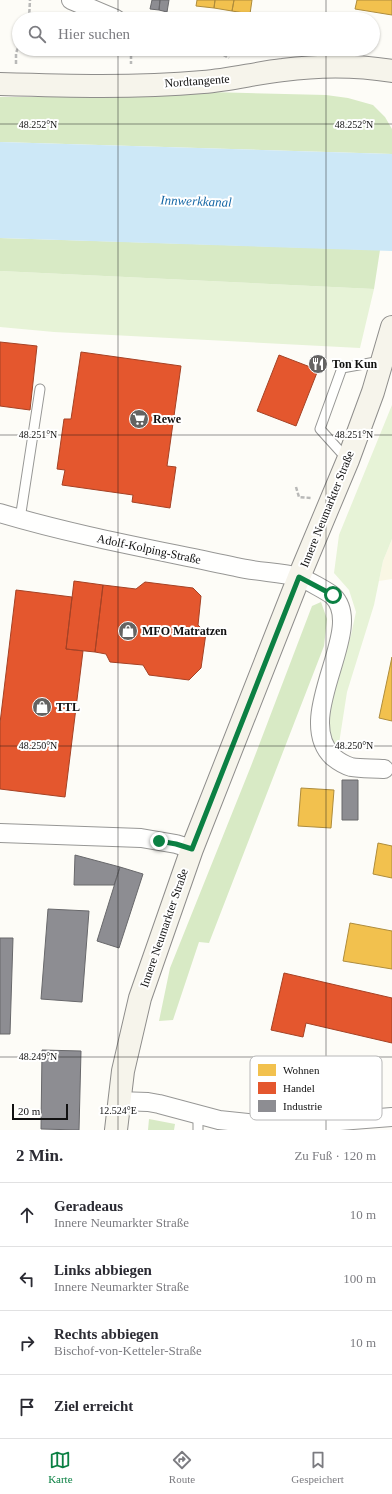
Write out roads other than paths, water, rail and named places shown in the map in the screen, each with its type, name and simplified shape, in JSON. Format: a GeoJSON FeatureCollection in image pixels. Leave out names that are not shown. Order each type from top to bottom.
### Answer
{"type":"FeatureCollection","features":[{"type":"Feature","properties":{"kind":"main road","name":"Nordtangente"},"geometry":{"type":"LineString","coordinates":[[0,84],[81,86],[196,82],[234,78],[283,70],[343,66],[392,71]]}},
{"type":"Feature","properties":{"kind":"main road","name":"Innere Neumarkter Straße"},"geometry":{"type":"LineString","coordinates":[[116,1130],[118,1101],[130,1034],[140,998],[192,849],[299,577],[348,460],[373,392],[392,327]]}},
{"type":"Feature","properties":{"kind":"street"},"geometry":{"type":"LineString","coordinates":[[71,0],[99,12]]}},
{"type":"Feature","properties":{"kind":"street","name":"Adolf-Kolping-Straße"},"geometry":{"type":"LineString","coordinates":[[0,512],[50,527],[240,568],[299,577]]}},
{"type":"Feature","properties":{"kind":"street","name":"Innere Neumarkter Straße"},"geometry":{"type":"LineString","coordinates":[[299,577],[333,595],[340,604],[342,631],[321,708],[320,725],[322,739],[327,751],[338,762],[352,767],[384,769]]}},
{"type":"Feature","properties":{"kind":"street"},"geometry":{"type":"LineString","coordinates":[[0,833],[141,838],[176,844],[192,849]]}},
{"type":"Feature","properties":{"kind":"street"},"geometry":{"type":"LineString","coordinates":[[118,1101],[159,1104],[198,1122],[219,1120],[257,1124],[338,1126],[374,1120]]}},
{"type":"Feature","properties":{"kind":"street"},"geometry":{"type":"LineString","coordinates":[[382,1119],[392,1117]]}},
{"type":"Feature","properties":{"kind":"lane"},"geometry":{"type":"LineString","coordinates":[[348,460],[320,429],[342,368],[382,361]]}},
{"type":"Feature","properties":{"kind":"lane"},"geometry":{"type":"LineString","coordinates":[[20,519],[40,389]]}},
{"type":"Feature","properties":{"kind":"water","name":"Innwerkkanal"},"geometry":{"type":"Polygon","coordinates":[[[0,142],[392,154],[392,251],[0,238],[0,142]]]}},
{"type":"Feature","properties":{"kind":"place","name":"Ton Kun"},"geometry":{"type":"Point","coordinates":[318,364]}},
{"type":"Feature","properties":{"kind":"place","name":"Rewe"},"geometry":{"type":"Point","coordinates":[139,419]}},
{"type":"Feature","properties":{"kind":"place","name":"MFO Matratzen"},"geometry":{"type":"Point","coordinates":[128,631]}},
{"type":"Feature","properties":{"kind":"place","name":"TTL"},"geometry":{"type":"Point","coordinates":[42,707]}}]}
